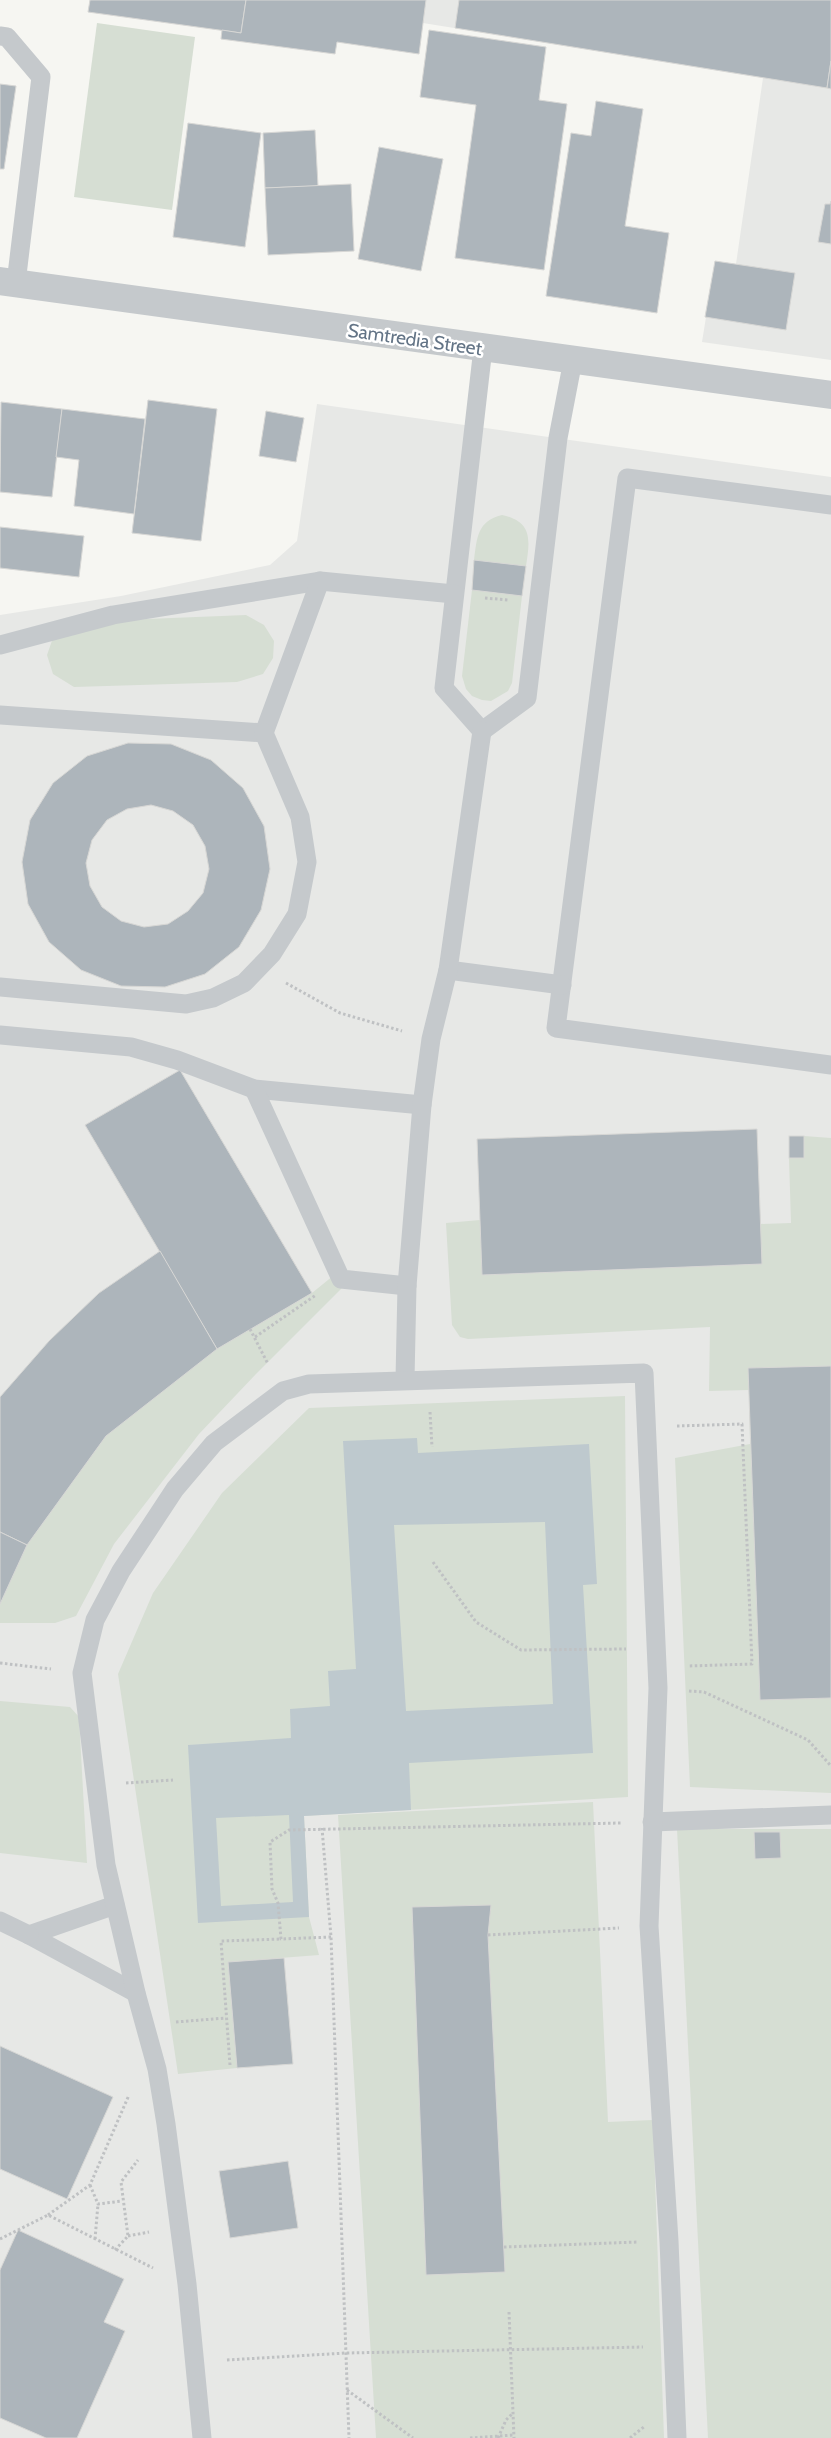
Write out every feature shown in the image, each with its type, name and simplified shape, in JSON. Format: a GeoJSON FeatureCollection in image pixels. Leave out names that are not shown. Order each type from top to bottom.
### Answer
{"type":"FeatureCollection","features":[{"type":"Feature","properties":{"kind":"street","name":"Samtredia Street"},"geometry":{"type":"LineString","coordinates":[[8,282],[831,394]]}},
{"type":"Feature","properties":{"kind":"lane"},"geometry":{"type":"LineString","coordinates":[[0,36],[7,37],[41,77],[8,282]]}},
{"type":"Feature","properties":{"kind":"lane"},"geometry":{"type":"LineString","coordinates":[[482,730],[444,688],[483,348]]}},
{"type":"Feature","properties":{"kind":"lane"},"geometry":{"type":"LineString","coordinates":[[405,1379],[407,1286],[422,1105],[432,1039],[448,970],[482,730],[527,698],[558,438],[573,360]]}},
{"type":"Feature","properties":{"kind":"lane"},"geometry":{"type":"LineString","coordinates":[[831,505],[627,478],[556,1028],[831,1065]]}},
{"type":"Feature","properties":{"kind":"lane"},"geometry":{"type":"LineString","coordinates":[[0,645],[113,615],[320,581],[454,594]]}},
{"type":"Feature","properties":{"kind":"lane"},"geometry":{"type":"LineString","coordinates":[[0,987],[186,1004],[213,998],[244,983],[272,954],[297,914],[307,862],[300,817],[264,733],[320,581]]}},
{"type":"Feature","properties":{"kind":"lane"},"geometry":{"type":"LineString","coordinates":[[0,715],[264,733]]}},
{"type":"Feature","properties":{"kind":"lane"},"geometry":{"type":"LineString","coordinates":[[448,970],[562,984]]}},
{"type":"Feature","properties":{"kind":"lane"},"geometry":{"type":"LineString","coordinates":[[0,1035],[131,1047],[178,1060],[254,1089],[422,1105]]}},
{"type":"Feature","properties":{"kind":"lane"},"geometry":{"type":"LineString","coordinates":[[254,1089],[341,1278],[407,1286]]}},
{"type":"Feature","properties":{"kind":"lane"},"geometry":{"type":"LineString","coordinates":[[202,2438],[187,2284],[166,2124],[146,2025],[136,1994],[106,1865],[94,1785],[82,1673],[95,1620],[121,1571],[175,1489],[214,1443],[283,1391],[309,1384],[405,1379],[644,1373],[658,1667],[649,1926],[669,2241],[677,2438]]}},
{"type":"Feature","properties":{"kind":"lane"},"geometry":{"type":"LineString","coordinates":[[652,1822],[831,1815]]}},
{"type":"Feature","properties":{"kind":"lane"},"geometry":{"type":"LineString","coordinates":[[28,1935],[115,1905]]}},
{"type":"Feature","properties":{"kind":"lane"},"geometry":{"type":"LineString","coordinates":[[0,1921],[136,1994]]}},
{"type":"Feature","properties":{"kind":"path"},"geometry":{"type":"LineString","coordinates":[[454,594],[538,604]]}},
{"type":"Feature","properties":{"kind":"path"},"geometry":{"type":"LineString","coordinates":[[259,968],[340,1013],[432,1039]]}},
{"type":"Feature","properties":{"kind":"path"},"geometry":{"type":"LineString","coordinates":[[255,1337],[341,1278]]}},
{"type":"Feature","properties":{"kind":"path"},"geometry":{"type":"LineString","coordinates":[[250,1330],[283,1391]]}},
{"type":"Feature","properties":{"kind":"path"},"geometry":{"type":"LineString","coordinates":[[647,1427],[742,1424],[752,1664],[658,1667]]}},
{"type":"Feature","properties":{"kind":"path"},"geometry":{"type":"LineString","coordinates":[[433,1562],[476,1622],[521,1650],[656,1648]]}},
{"type":"Feature","properties":{"kind":"path"},"geometry":{"type":"LineString","coordinates":[[0,1663],[82,1673]]}},
{"type":"Feature","properties":{"kind":"path"},"geometry":{"type":"LineString","coordinates":[[658,1688],[704,1692],[808,1740],[831,1766]]}},
{"type":"Feature","properties":{"kind":"path"},"geometry":{"type":"LineString","coordinates":[[94,1785],[173,1780]]}},
{"type":"Feature","properties":{"kind":"path"},"geometry":{"type":"LineString","coordinates":[[281,1939],[278,1903],[272,1889],[270,1842],[290,1830],[652,1822]]}},
{"type":"Feature","properties":{"kind":"path"},"geometry":{"type":"LineString","coordinates":[[322,1828],[331,1937],[349,2438]]}},
{"type":"Feature","properties":{"kind":"path"},"geometry":{"type":"LineString","coordinates":[[488,1935],[649,1926]]}},
{"type":"Feature","properties":{"kind":"path"},"geometry":{"type":"LineString","coordinates":[[230,2065],[221,1941],[331,1937]]}},
{"type":"Feature","properties":{"kind":"path"},"geometry":{"type":"LineString","coordinates":[[146,2025],[226,2018]]}},
{"type":"Feature","properties":{"kind":"path"},"geometry":{"type":"LineString","coordinates":[[0,2239],[48,2215],[90,2185],[128,2096],[160,2090]]}},
{"type":"Feature","properties":{"kind":"path"},"geometry":{"type":"LineString","coordinates":[[115,2250],[128,2236],[120,2182],[166,2124]]}},
{"type":"Feature","properties":{"kind":"path"},"geometry":{"type":"LineString","coordinates":[[90,2185],[98,2204],[95,2239]]}},
{"type":"Feature","properties":{"kind":"path"},"geometry":{"type":"LineString","coordinates":[[98,2204],[122,2202]]}},
{"type":"Feature","properties":{"kind":"path"},"geometry":{"type":"LineString","coordinates":[[48,2215],[115,2250],[187,2284]]}},
{"type":"Feature","properties":{"kind":"path"},"geometry":{"type":"LineString","coordinates":[[504,2247],[669,2241]]}},
{"type":"Feature","properties":{"kind":"path"},"geometry":{"type":"LineString","coordinates":[[470,2438],[514,2437],[509,2312]]}},
{"type":"Feature","properties":{"kind":"path"},"geometry":{"type":"LineString","coordinates":[[194,2362],[346,2353],[673,2347]]}},
{"type":"Feature","properties":{"kind":"path"},"geometry":{"type":"LineString","coordinates":[[346,2390],[413,2438]]}},
{"type":"Feature","properties":{"kind":"path"},"geometry":{"type":"LineString","coordinates":[[498,2437],[506,2420],[513,2413]]}},
{"type":"Feature","properties":{"kind":"shaded area"},"geometry":{"type":"Polygon","coordinates":[[[90,0],[831,0],[831,360],[702,342],[715,261],[736,264],[763,78],[423,23],[419,54],[337,42],[335,54],[221,39],[222,30],[88,12],[90,0]]]}},
{"type":"Feature","properties":{"kind":"shaded area"},"geometry":{"type":"Polygon","coordinates":[[[97,23],[195,37],[172,210],[74,197],[97,23]]]}},
{"type":"Feature","properties":{"kind":"shaded area"},"geometry":{"type":"Polygon","coordinates":[[[317,404],[831,477],[831,2438],[0,2438],[0,615],[121,596],[270,565],[297,541],[317,404]]]}},
{"type":"Feature","properties":{"kind":"shaded area"},"geometry":{"type":"Polygon","coordinates":[[[502,515],[519,522],[527,533],[526,566],[474,560],[478,538],[483,526],[488,521],[502,515]]]}},
{"type":"Feature","properties":{"kind":"shaded area"},"geometry":{"type":"Polygon","coordinates":[[[472,590],[522,596],[512,683],[508,691],[491,701],[472,696],[466,689],[462,676],[472,590]]]}},
{"type":"Feature","properties":{"kind":"shaded area"},"geometry":{"type":"Polygon","coordinates":[[[246,615],[264,625],[274,641],[273,658],[263,674],[237,682],[74,687],[53,674],[47,655],[54,635],[73,622],[246,615]]]}},
{"type":"Feature","properties":{"kind":"shaded area"},"geometry":{"type":"Polygon","coordinates":[[[804,1136],[831,1138],[831,1793],[690,1787],[675,1458],[750,1444],[749,1390],[709,1391],[710,1327],[468,1339],[460,1337],[452,1325],[446,1223],[480,1220],[483,1275],[762,1264],[760,1224],[791,1223],[789,1158],[804,1158],[804,1136]]]}},
{"type":"Feature","properties":{"kind":"shaded area"},"geometry":{"type":"Polygon","coordinates":[[[344,1267],[351,1279],[199,1434],[114,1544],[76,1616],[55,1623],[0,1623],[0,1604],[27,1545],[106,1436],[217,1349],[312,1293],[344,1267]]]}},
{"type":"Feature","properties":{"kind":"shaded area"},"geometry":{"type":"Polygon","coordinates":[[[625,1396],[628,1797],[304,1816],[309,1917],[319,1955],[228,1962],[237,2068],[178,2074],[118,1674],[153,1593],[222,1493],[309,1408],[625,1396]]]}},
{"type":"Feature","properties":{"kind":"shaded area"},"geometry":{"type":"Polygon","coordinates":[[[417,1438],[418,1453],[589,1444],[597,1584],[583,1585],[593,1753],[409,1763],[411,1810],[304,1816],[309,1917],[198,1923],[188,1745],[291,1738],[290,1709],[330,1706],[328,1671],[356,1669],[343,1441],[417,1438]],[[545,1522],[394,1525],[406,1711],[553,1704],[545,1522]],[[289,1815],[216,1818],[221,1906],[293,1902],[289,1815]]]}},
{"type":"Feature","properties":{"kind":"shaded area"},"geometry":{"type":"Polygon","coordinates":[[[0,1701],[70,1707],[79,1717],[87,1863],[0,1853],[0,1701]]]}},
{"type":"Feature","properties":{"kind":"shaded area"},"geometry":{"type":"Polygon","coordinates":[[[593,1802],[608,2122],[653,2120],[664,2438],[376,2438],[338,1815],[593,1802]]]}},
{"type":"Feature","properties":{"kind":"shaded area"},"geometry":{"type":"Polygon","coordinates":[[[677,1829],[831,1829],[831,2438],[708,2438],[677,1829]]]}},
{"type":"Feature","properties":{"kind":"building"},"geometry":{"type":"Polygon","coordinates":[[[90,0],[246,0],[241,33],[88,12],[90,0]]]}},
{"type":"Feature","properties":{"kind":"building"},"geometry":{"type":"Polygon","coordinates":[[[246,0],[426,0],[419,54],[337,42],[335,54],[221,39],[222,30],[241,33],[246,0]]]}},
{"type":"Feature","properties":{"kind":"building"},"geometry":{"type":"Polygon","coordinates":[[[459,0],[831,0],[831,61],[827,88],[455,28],[459,0]]]}},
{"type":"Feature","properties":{"kind":"building"},"geometry":{"type":"Polygon","coordinates":[[[429,30],[546,47],[539,100],[567,104],[544,270],[455,258],[476,105],[420,97],[429,30]]]}},
{"type":"Feature","properties":{"kind":"building"},"geometry":{"type":"Polygon","coordinates":[[[831,61],[831,89],[827,88],[831,61]]]}},
{"type":"Feature","properties":{"kind":"building"},"geometry":{"type":"Polygon","coordinates":[[[0,84],[16,86],[4,169],[0,169],[0,84]]]}},
{"type":"Feature","properties":{"kind":"building"},"geometry":{"type":"Polygon","coordinates":[[[596,101],[643,109],[625,226],[669,233],[657,313],[546,296],[571,133],[591,136],[596,101]]]}},
{"type":"Feature","properties":{"kind":"building"},"geometry":{"type":"Polygon","coordinates":[[[188,123],[261,133],[245,247],[173,237],[188,123]]]}},
{"type":"Feature","properties":{"kind":"building"},"geometry":{"type":"Polygon","coordinates":[[[315,130],[318,186],[265,188],[263,133],[315,130]]]}},
{"type":"Feature","properties":{"kind":"building"},"geometry":{"type":"Polygon","coordinates":[[[379,147],[443,159],[421,271],[358,259],[379,147]]]}},
{"type":"Feature","properties":{"kind":"building"},"geometry":{"type":"Polygon","coordinates":[[[351,184],[354,251],[268,255],[265,188],[351,184]]]}},
{"type":"Feature","properties":{"kind":"building"},"geometry":{"type":"Polygon","coordinates":[[[831,201],[831,244],[818,242],[825,204],[830,204],[831,201]]]}},
{"type":"Feature","properties":{"kind":"building"},"geometry":{"type":"Polygon","coordinates":[[[715,261],[795,273],[786,330],[705,317],[715,261]]]}},
{"type":"Feature","properties":{"kind":"building"},"geometry":{"type":"Polygon","coordinates":[[[148,400],[217,409],[201,541],[132,533],[148,400]]]}},
{"type":"Feature","properties":{"kind":"building"},"geometry":{"type":"Polygon","coordinates":[[[1,402],[62,409],[52,497],[0,492],[1,402]]]}},
{"type":"Feature","properties":{"kind":"building"},"geometry":{"type":"Polygon","coordinates":[[[62,409],[145,419],[134,514],[74,506],[79,460],[56,457],[62,409]]]}},
{"type":"Feature","properties":{"kind":"building"},"geometry":{"type":"Polygon","coordinates":[[[266,411],[304,418],[296,462],[259,456],[266,411]]]}},
{"type":"Feature","properties":{"kind":"building"},"geometry":{"type":"Polygon","coordinates":[[[0,527],[84,536],[79,577],[0,568],[0,527]]]}},
{"type":"Feature","properties":{"kind":"building"},"geometry":{"type":"Polygon","coordinates":[[[474,560],[526,566],[522,596],[472,590],[474,560]]]}},
{"type":"Feature","properties":{"kind":"building"},"geometry":{"type":"Polygon","coordinates":[[[128,743],[171,744],[211,760],[243,788],[264,826],[270,869],[261,910],[239,947],[205,974],[165,987],[121,986],[81,970],[49,942],[28,904],[22,862],[30,820],[53,783],[87,756],[128,743]],[[151,805],[127,809],[107,820],[92,840],[86,863],[90,886],[102,907],[121,921],[144,927],[168,924],[188,911],[203,893],[209,869],[205,846],[193,825],[173,811],[151,805]]]}},
{"type":"Feature","properties":{"kind":"building"},"geometry":{"type":"Polygon","coordinates":[[[180,1070],[312,1293],[217,1349],[85,1125],[180,1070]]]}},
{"type":"Feature","properties":{"kind":"building"},"geometry":{"type":"Polygon","coordinates":[[[757,1129],[762,1264],[482,1275],[477,1139],[757,1129]]]}},
{"type":"Feature","properties":{"kind":"building"},"geometry":{"type":"Polygon","coordinates":[[[789,1136],[804,1136],[804,1158],[789,1158],[789,1136]]]}},
{"type":"Feature","properties":{"kind":"building"},"geometry":{"type":"Polygon","coordinates":[[[160,1251],[217,1349],[106,1436],[27,1545],[0,1532],[0,1397],[49,1341],[99,1293],[160,1251]]]}},
{"type":"Feature","properties":{"kind":"building"},"geometry":{"type":"Polygon","coordinates":[[[831,1366],[831,1698],[760,1700],[748,1368],[831,1366]]]}},
{"type":"Feature","properties":{"kind":"building"},"geometry":{"type":"Polygon","coordinates":[[[0,1532],[27,1545],[0,1604],[0,1532]]]}},
{"type":"Feature","properties":{"kind":"building"},"geometry":{"type":"Polygon","coordinates":[[[754,1832],[780,1832],[781,1858],[755,1859],[754,1832]]]}},
{"type":"Feature","properties":{"kind":"building"},"geometry":{"type":"Polygon","coordinates":[[[491,1905],[488,1935],[505,2272],[426,2275],[412,1907],[491,1905]]]}},
{"type":"Feature","properties":{"kind":"building"},"geometry":{"type":"Polygon","coordinates":[[[284,1958],[293,2064],[237,2068],[228,1962],[284,1958]]]}},
{"type":"Feature","properties":{"kind":"building"},"geometry":{"type":"Polygon","coordinates":[[[0,2046],[113,2097],[67,2199],[0,2169],[0,2046]]]}},
{"type":"Feature","properties":{"kind":"building"},"geometry":{"type":"Polygon","coordinates":[[[288,2161],[298,2228],[230,2238],[219,2171],[288,2161]]]}},
{"type":"Feature","properties":{"kind":"building"},"geometry":{"type":"Polygon","coordinates":[[[18,2230],[124,2279],[104,2322],[125,2331],[77,2438],[46,2438],[0,2418],[0,2270],[18,2230]]]}}]}
